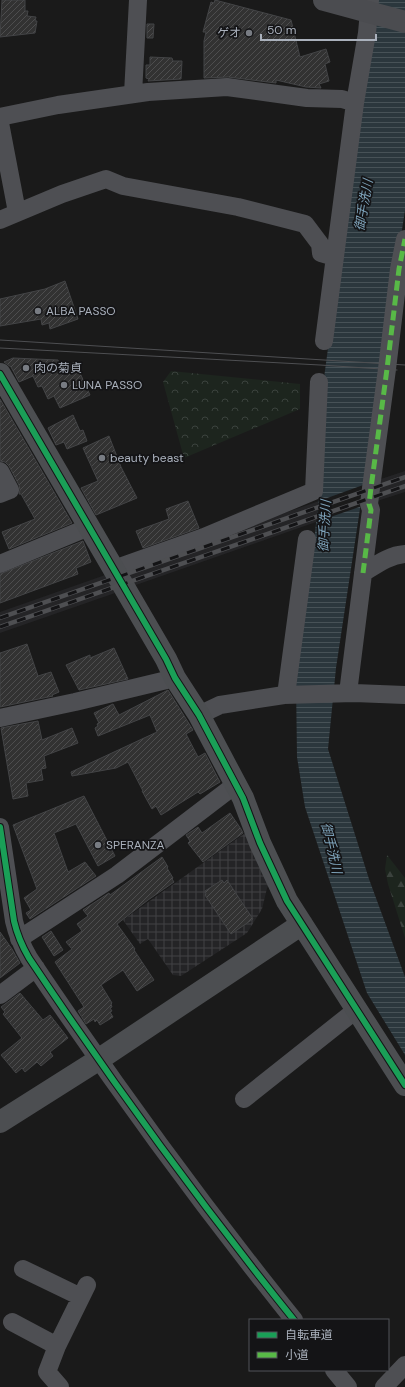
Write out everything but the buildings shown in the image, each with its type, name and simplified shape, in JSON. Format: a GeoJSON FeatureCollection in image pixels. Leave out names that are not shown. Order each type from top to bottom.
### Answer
{"type":"FeatureCollection","features":[{"type":"Feature","properties":{"kind":"highway"},"geometry":{"type":"LineString","coordinates":[[324,0],[370,8],[405,22]]}},
{"type":"Feature","properties":{"kind":"street"},"geometry":{"type":"LineString","coordinates":[[133,94],[138,0]]}},
{"type":"Feature","properties":{"kind":"street"},"geometry":{"type":"LineString","coordinates":[[324,341],[355,103],[370,8]]}},
{"type":"Feature","properties":{"kind":"street"},"geometry":{"type":"LineString","coordinates":[[0,117],[58,105],[133,94],[227,87],[307,98],[342,98],[355,103]]}},
{"type":"Feature","properties":{"kind":"street"},"geometry":{"type":"LineString","coordinates":[[0,123],[17,212]]}},
{"type":"Feature","properties":{"kind":"street"},"geometry":{"type":"LineString","coordinates":[[0,220],[62,194],[106,179],[123,186],[180,195],[238,207],[305,224],[320,244],[321,253],[335,256]]}},
{"type":"Feature","properties":{"kind":"street"},"geometry":{"type":"LineString","coordinates":[[345,693],[363,573],[371,510],[369,504],[370,493],[388,369],[399,269],[405,239]]}},
{"type":"Feature","properties":{"kind":"street"},"geometry":{"type":"LineString","coordinates":[[0,374],[114,569],[175,678],[199,715],[242,798],[280,888],[405,1085]]}},
{"type":"Feature","properties":{"kind":"street"},"geometry":{"type":"LineString","coordinates":[[114,569],[204,537],[314,491],[319,382]]}},
{"type":"Feature","properties":{"kind":"street"},"geometry":{"type":"LineString","coordinates":[[0,471],[10,490],[0,494]]}},
{"type":"Feature","properties":{"kind":"street"},"geometry":{"type":"LineString","coordinates":[[0,564],[89,527]]}},
{"type":"Feature","properties":{"kind":"street"},"geometry":{"type":"LineString","coordinates":[[289,695],[308,539]]}},
{"type":"Feature","properties":{"kind":"street"},"geometry":{"type":"LineString","coordinates":[[363,573],[388,558],[405,554]]}},
{"type":"Feature","properties":{"kind":"street"},"geometry":{"type":"LineString","coordinates":[[0,718],[175,678]]}},
{"type":"Feature","properties":{"kind":"street"},"geometry":{"type":"LineString","coordinates":[[199,715],[220,705],[289,695],[345,693],[405,695]]}},
{"type":"Feature","properties":{"kind":"street"},"geometry":{"type":"LineString","coordinates":[[19,939],[117,875],[235,785]]}},
{"type":"Feature","properties":{"kind":"street"},"geometry":{"type":"LineString","coordinates":[[0,827],[14,921],[22,946],[98,1060],[220,1226],[293,1319]]}},
{"type":"Feature","properties":{"kind":"street"},"geometry":{"type":"LineString","coordinates":[[0,1122],[98,1060],[302,924]]}},
{"type":"Feature","properties":{"kind":"street"},"geometry":{"type":"LineString","coordinates":[[0,995],[36,968]]}},
{"type":"Feature","properties":{"kind":"street"},"geometry":{"type":"LineString","coordinates":[[244,1099],[356,1010]]}},
{"type":"Feature","properties":{"kind":"street"},"geometry":{"type":"LineString","coordinates":[[24,1269],[84,1291],[57,1346],[47,1372],[60,1387]]}},
{"type":"Feature","properties":{"kind":"street"},"geometry":{"type":"LineString","coordinates":[[12,1322],[57,1346]]}},
{"type":"Feature","properties":{"kind":"street"},"geometry":{"type":"LineString","coordinates":[[384,1387],[405,1365]]}},
{"type":"Feature","properties":{"kind":"street"},"geometry":{"type":"LineString","coordinates":[[335,1371],[348,1387]]}},
{"type":"Feature","properties":{"kind":"shaded area"},"geometry":{"type":"Polygon","coordinates":[[[405,471],[405,492],[371,503],[381,479],[405,471]]]}},
{"type":"Feature","properties":{"kind":"shaded area"},"geometry":{"type":"Polygon","coordinates":[[[319,501],[316,522],[133,586],[123,569],[319,501]]]}},
{"type":"Feature","properties":{"kind":"shaded area"},"geometry":{"type":"Polygon","coordinates":[[[108,574],[118,592],[0,633],[0,612],[108,574]]]}},
{"type":"Feature","properties":{"kind":"shaded area"},"geometry":{"type":"Polygon","coordinates":[[[248,831],[268,884],[262,909],[247,933],[181,976],[173,975],[148,939],[140,944],[123,920],[248,831]]]}},
{"type":"Feature","properties":{"kind":"green space"},"geometry":{"type":"Polygon","coordinates":[[[171,371],[300,384],[300,409],[184,458],[163,382],[171,371]]]}},
{"type":"Feature","properties":{"kind":"green space"},"geometry":{"type":"Polygon","coordinates":[[[387,855],[405,878],[405,938],[388,884],[385,869],[387,855]]]}},
{"type":"Feature","properties":{"kind":"water","name":"御手洗川"},"geometry":{"type":"Polygon","coordinates":[[[375,0],[405,0],[405,210],[336,668],[328,749],[369,879],[405,977],[405,1055],[367,993],[305,807],[297,757],[296,682],[322,471],[324,378],[375,0]]]}},
{"type":"Feature","properties":{"kind":"pier"},"geometry":{"type":"Polygon","coordinates":[[[366,484],[362,506],[316,522],[319,501],[366,484]]]}},
{"type":"Feature","properties":{"kind":"tram line"},"geometry":{"type":"LineString","coordinates":[[0,340],[405,365]]}},
{"type":"Feature","properties":{"kind":"tram line"},"geometry":{"type":"LineString","coordinates":[[0,348],[397,370]]}},
{"type":"Feature","properties":{"kind":"railway"},"geometry":{"type":"LineString","coordinates":[[0,618],[405,477]]}},
{"type":"Feature","properties":{"kind":"railway"},"geometry":{"type":"LineString","coordinates":[[0,627],[405,486]]}},
{"type":"Feature","properties":{"kind":"marked path"},"geometry":{"type":"LineString","coordinates":[[363,573],[371,510],[369,504],[371,488],[399,269],[405,239]]}},
{"type":"Feature","properties":{"kind":"cycle path"},"geometry":{"type":"LineString","coordinates":[[0,374],[166,659],[175,678],[199,715],[243,798],[260,843],[287,901],[405,1085]]}},
{"type":"Feature","properties":{"kind":"cycle path"},"geometry":{"type":"LineString","coordinates":[[0,827],[14,921],[20,940],[29,958],[157,1142],[293,1319]]}},
{"type":"Feature","properties":{"kind":"place","name":"ゲオ"},"geometry":{"type":"Point","coordinates":[249,33]}},
{"type":"Feature","properties":{"kind":"place","name":"ALBA PASSO"},"geometry":{"type":"Point","coordinates":[38,311]}},
{"type":"Feature","properties":{"kind":"place","name":"肉の菊貞"},"geometry":{"type":"Point","coordinates":[26,368]}},
{"type":"Feature","properties":{"kind":"place","name":"LUNA PASSO"},"geometry":{"type":"Point","coordinates":[64,385]}},
{"type":"Feature","properties":{"kind":"place","name":"beauty beast"},"geometry":{"type":"Point","coordinates":[102,458]}},
{"type":"Feature","properties":{"kind":"place","name":"SPERANZA"},"geometry":{"type":"Point","coordinates":[98,845]}}]}
